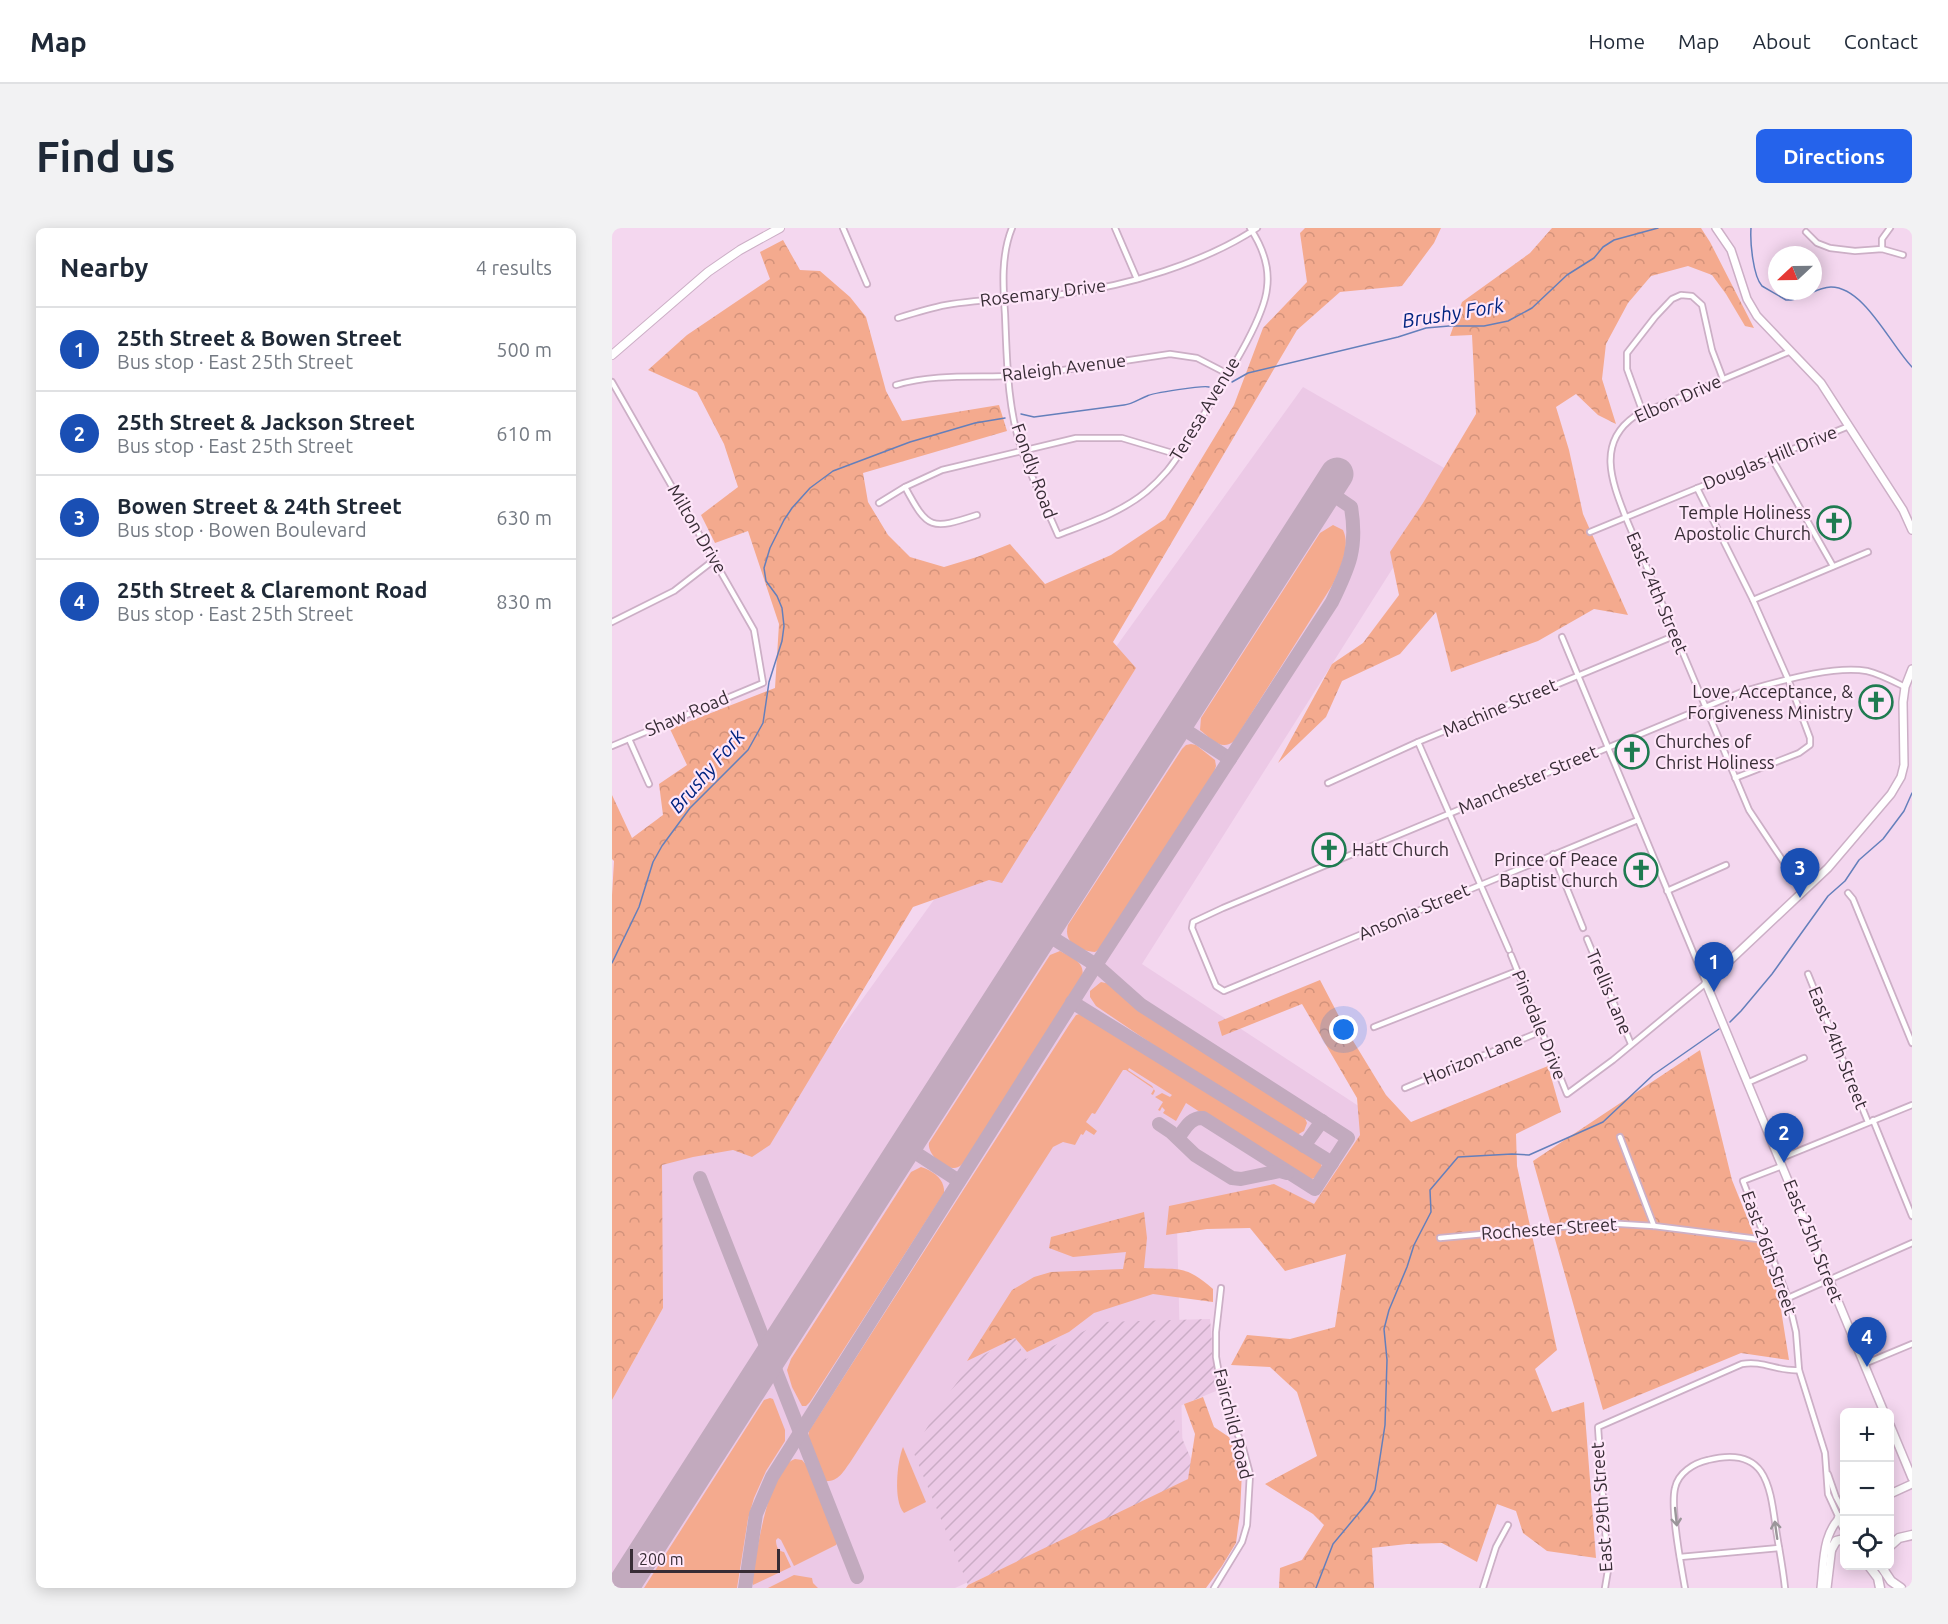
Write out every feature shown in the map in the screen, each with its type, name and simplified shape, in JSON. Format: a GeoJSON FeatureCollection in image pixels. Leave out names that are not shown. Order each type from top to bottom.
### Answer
{"type":"FeatureCollection","features":[{"type":"Feature","properties":{"kind":"highway"},"geometry":{"type":"LineString","coordinates":[[1894,1542],[1899,1538],[1912,1535]]}},
{"type":"Feature","properties":{"kind":"highway"},"geometry":{"type":"LineString","coordinates":[[1831,1550],[1836,1541],[1840,1540]]}},
{"type":"Feature","properties":{"kind":"highway"},"geometry":{"type":"LineString","coordinates":[[1872,1570],[1878,1578],[1880,1588]]}},
{"type":"Feature","properties":{"kind":"highway"},"geometry":{"type":"LineString","coordinates":[[1885,1570],[1891,1581],[1901,1588]]}},
{"type":"Feature","properties":{"kind":"main road"},"geometry":{"type":"LineString","coordinates":[[612,355],[708,272],[740,250],[780,228]]}},
{"type":"Feature","properties":{"kind":"street"},"geometry":{"type":"LineString","coordinates":[[843,228],[867,284]]}},
{"type":"Feature","properties":{"kind":"street","name":"Fondly Road"},"geometry":{"type":"LineString","coordinates":[[1012,228],[1004,256],[1007,377],[1022,450],[1058,535]]}},
{"type":"Feature","properties":{"kind":"street"},"geometry":{"type":"LineString","coordinates":[[1115,228],[1137,279]]}},
{"type":"Feature","properties":{"kind":"street"},"geometry":{"type":"LineString","coordinates":[[1716,228],[1731,250],[1753,310],[1767,328],[1821,382],[1903,510],[1912,530]]}},
{"type":"Feature","properties":{"kind":"street"},"geometry":{"type":"LineString","coordinates":[[1882,249],[1882,240],[1890,228]]}},
{"type":"Feature","properties":{"kind":"street","name":"Rosemary Drive"},"geometry":{"type":"LineString","coordinates":[[898,318],[947,305],[1065,294],[1137,279],[1177,266],[1253,229]]}},
{"type":"Feature","properties":{"kind":"street","name":"Teresa Avenue"},"geometry":{"type":"LineString","coordinates":[[1058,535],[1113,513],[1132,502],[1156,483],[1179,455],[1228,374],[1262,308],[1267,289],[1264,256],[1253,229]]}},
{"type":"Feature","properties":{"kind":"street"},"geometry":{"type":"LineString","coordinates":[[1806,232],[1817,243],[1830,248],[1855,251],[1882,249],[1904,255]]}},
{"type":"Feature","properties":{"kind":"street"},"geometry":{"type":"LineString","coordinates":[[1643,413],[1627,369],[1627,353],[1640,335],[1676,296],[1685,294],[1692,296],[1702,305],[1712,350],[1723,379]]}},
{"type":"Feature","properties":{"kind":"street","name":"Elbon Drive"},"geometry":{"type":"LineString","coordinates":[[1626,518],[1611,476],[1610,458],[1620,430],[1631,419],[1643,413],[1791,351]]}},
{"type":"Feature","properties":{"kind":"street","name":"Raleigh Avenue"},"geometry":{"type":"LineString","coordinates":[[896,385],[921,379],[1007,377],[1170,354],[1197,358],[1228,374]]}},
{"type":"Feature","properties":{"kind":"street","name":"Milton Drive"},"geometry":{"type":"LineString","coordinates":[[612,382],[754,630],[763,683]]}},
{"type":"Feature","properties":{"kind":"street","name":"Douglas Hill Drive"},"geometry":{"type":"LineString","coordinates":[[1590,532],[1849,426]]}},
{"type":"Feature","properties":{"kind":"street"},"geometry":{"type":"LineString","coordinates":[[879,503],[905,487],[942,470],[1076,438],[1108,436],[1133,440],[1179,455]]}},
{"type":"Feature","properties":{"kind":"street"},"geometry":{"type":"LineString","coordinates":[[1771,457],[1833,566]]}},
{"type":"Feature","properties":{"kind":"street"},"geometry":{"type":"LineString","coordinates":[[905,487],[922,517],[934,524],[943,525],[977,515]]}},
{"type":"Feature","properties":{"kind":"street"},"geometry":{"type":"LineString","coordinates":[[1697,488],[1752,600],[1808,728],[1810,745],[1800,753],[1735,778]]}},
{"type":"Feature","properties":{"kind":"street","name":"East 24th Street"},"geometry":{"type":"LineString","coordinates":[[1626,518],[1749,810],[1803,891]]}},
{"type":"Feature","properties":{"kind":"street"},"geometry":{"type":"LineString","coordinates":[[1752,600],[1868,552]]}},
{"type":"Feature","properties":{"kind":"street"},"geometry":{"type":"LineString","coordinates":[[612,622],[674,591],[714,560]]}},
{"type":"Feature","properties":{"kind":"street","name":"Machine Street"},"geometry":{"type":"LineString","coordinates":[[1328,783],[1418,742],[1674,636]]}},
{"type":"Feature","properties":{"kind":"street","name":"East 25th Street"},"geometry":{"type":"LineString","coordinates":[[1562,637],[1882,1408]]}},
{"type":"Feature","properties":{"kind":"street"},"geometry":{"type":"LineString","coordinates":[[1631,1044],[1706,983],[1803,891],[1842,852],[1896,787],[1905,758],[1902,717],[1905,687],[1912,669]]}},
{"type":"Feature","properties":{"kind":"street","name":"Manchester Street"},"geometry":{"type":"LineString","coordinates":[[1224,991],[1216,986],[1192,928],[1193,922],[1608,746],[1744,691],[1788,679],[1856,670],[1877,674],[1905,687]]}},
{"type":"Feature","properties":{"kind":"street","name":"Shaw Road"},"geometry":{"type":"LineString","coordinates":[[612,746],[763,683]]}},
{"type":"Feature","properties":{"kind":"street"},"geometry":{"type":"LineString","coordinates":[[629,739],[649,784]]}},
{"type":"Feature","properties":{"kind":"street"},"geometry":{"type":"LineString","coordinates":[[1418,742],[1479,885]]}},
{"type":"Feature","properties":{"kind":"street","name":"Ansonia Street"},"geometry":{"type":"LineString","coordinates":[[1224,991],[1638,820]]}},
{"type":"Feature","properties":{"kind":"street","name":"Trellis Lane"},"geometry":{"type":"LineString","coordinates":[[1553,854],[1583,928]]}},
{"type":"Feature","properties":{"kind":"street"},"geometry":{"type":"LineString","coordinates":[[1667,891],[1726,865]]}},
{"type":"Feature","properties":{"kind":"street","name":"Pinedale Drive"},"geometry":{"type":"LineString","coordinates":[[1479,885],[1510,953],[1567,1094],[1631,1044]]}},
{"type":"Feature","properties":{"kind":"street"},"geometry":{"type":"LineString","coordinates":[[1848,893],[1853,898],[1912,1043]]}},
{"type":"Feature","properties":{"kind":"street","name":"Trellis Lane"},"geometry":{"type":"LineString","coordinates":[[1587,939],[1631,1044]]}},
{"type":"Feature","properties":{"kind":"street"},"geometry":{"type":"LineString","coordinates":[[1374,1027],[1517,970]]}},
{"type":"Feature","properties":{"kind":"street","name":"East 24th Street"},"geometry":{"type":"LineString","coordinates":[[1808,974],[1912,1216]]}},
{"type":"Feature","properties":{"kind":"street","name":"Horizon Lane"},"geometry":{"type":"LineString","coordinates":[[1405,1088],[1542,1031]]}},
{"type":"Feature","properties":{"kind":"street"},"geometry":{"type":"LineString","coordinates":[[1747,1083],[1804,1058]]}},
{"type":"Feature","properties":{"kind":"street"},"geometry":{"type":"LineString","coordinates":[[1781,1162],[1870,1121],[1912,1105]]}},
{"type":"Feature","properties":{"kind":"street"},"geometry":{"type":"LineString","coordinates":[[1620,1137],[1654,1226]]}},
{"type":"Feature","properties":{"kind":"street","name":"East 26th Street"},"geometry":{"type":"LineString","coordinates":[[1781,1162],[1743,1181],[1788,1298],[1796,1332],[1799,1370],[1822,1442],[1826,1465]]}},
{"type":"Feature","properties":{"kind":"street","name":"Rochester Street"},"geometry":{"type":"LineString","coordinates":[[1440,1238],[1594,1223],[1654,1226],[1766,1240]]}},
{"type":"Feature","properties":{"kind":"street"},"geometry":{"type":"LineString","coordinates":[[1788,1298],[1912,1243]]}},
{"type":"Feature","properties":{"kind":"street","name":"Fairchild Road"},"geometry":{"type":"LineString","coordinates":[[1214,1588],[1242,1542],[1247,1525],[1250,1474],[1242,1444],[1229,1415],[1218,1372],[1216,1332],[1221,1288]]}},
{"type":"Feature","properties":{"kind":"street"},"geometry":{"type":"LineString","coordinates":[[1864,1364],[1912,1344]]}},
{"type":"Feature","properties":{"kind":"street","name":"East 29th Street"},"geometry":{"type":"LineString","coordinates":[[1605,1588],[1608,1570],[1598,1426],[1742,1364],[1755,1362],[1788,1371],[1799,1370]]}},
{"type":"Feature","properties":{"kind":"street"},"geometry":{"type":"LineString","coordinates":[[1894,1435],[1912,1478]]}},
{"type":"Feature","properties":{"kind":"street"},"geometry":{"type":"LineString","coordinates":[[1685,1588],[1674,1496],[1677,1483],[1685,1472],[1696,1464],[1734,1457],[1752,1462],[1767,1479],[1785,1588]]}},
{"type":"Feature","properties":{"kind":"street"},"geometry":{"type":"LineString","coordinates":[[1826,1465],[1828,1494],[1840,1510]]}},
{"type":"Feature","properties":{"kind":"street"},"geometry":{"type":"LineString","coordinates":[[1826,1465],[1840,1507]]}},
{"type":"Feature","properties":{"kind":"street"},"geometry":{"type":"LineString","coordinates":[[1894,1492],[1912,1484]]}},
{"type":"Feature","properties":{"kind":"street"},"geometry":{"type":"LineString","coordinates":[[1821,1588],[1826,1542],[1831,1528],[1841,1516]]}},
{"type":"Feature","properties":{"kind":"street"},"geometry":{"type":"LineString","coordinates":[[1827,1588],[1832,1537],[1842,1516]]}},
{"type":"Feature","properties":{"kind":"street"},"geometry":{"type":"LineString","coordinates":[[1483,1588],[1496,1547],[1508,1525]]}},
{"type":"Feature","properties":{"kind":"street"},"geometry":{"type":"LineString","coordinates":[[1680,1557],[1779,1548]]}},
{"type":"Feature","properties":{"kind":"shaded area"},"geometry":{"type":"Polygon","coordinates":[[[1303,387],[1453,473],[1142,964],[1383,1122],[1307,1212],[1177,1227],[1183,1465],[1048,1546],[955,1588],[612,1588],[612,1400],[663,1308],[629,1230],[664,1126],[774,1122],[1303,387]]]}},
{"type":"Feature","properties":{"kind":"shaded area"},"geometry":{"type":"Polygon","coordinates":[[[1210,1319],[1216,1391],[1170,1410],[1194,1466],[1188,1479],[1166,1492],[968,1585],[913,1451],[943,1401],[974,1360],[1015,1338],[1026,1359],[1103,1322],[1210,1319]]]}},
{"type":"Feature","properties":{"kind":"green space"},"geometry":{"type":"Polygon","coordinates":[[[1305,228],[1441,228],[1434,243],[1402,286],[1340,292],[1297,330],[1113,642],[1136,668],[1002,883],[989,880],[913,907],[770,1145],[752,1157],[733,1150],[662,1165],[663,1308],[612,1400],[612,895],[614,861],[612,859],[612,795],[632,838],[663,815],[659,784],[687,765],[670,729],[775,688],[779,624],[748,531],[715,543],[701,515],[738,487],[724,444],[697,392],[648,370],[687,335],[770,279],[760,252],[783,240],[800,270],[820,271],[850,297],[866,317],[886,391],[902,421],[999,405],[1007,431],[863,473],[868,502],[888,535],[910,557],[944,567],[1010,544],[1045,584],[1111,555],[1165,519],[1234,405],[1263,328],[1307,282],[1300,233],[1305,228]]]}},
{"type":"Feature","properties":{"kind":"green space"},"geometry":{"type":"Polygon","coordinates":[[[1552,228],[1701,228],[1754,328],[1745,326],[1712,275],[1688,266],[1651,276],[1628,303],[1606,344],[1602,379],[1616,424],[1598,415],[1576,394],[1556,407],[1569,450],[1583,514],[1628,615],[1594,609],[1538,641],[1451,672],[1436,612],[1400,654],[1342,681],[1326,717],[1278,763],[1332,664],[1363,643],[1399,595],[1390,552],[1423,503],[1476,414],[1472,335],[1450,336],[1462,302],[1530,253],[1552,228]]]}},
{"type":"Feature","properties":{"kind":"green space"},"geometry":{"type":"Polygon","coordinates":[[[1333,525],[1343,530],[1346,543],[1344,557],[1333,584],[1234,741],[1225,745],[1216,743],[1200,730],[1201,718],[1320,533],[1333,525]]]}},
{"type":"Feature","properties":{"kind":"green space"},"geometry":{"type":"Polygon","coordinates":[[[1191,744],[1196,745],[1215,760],[1214,772],[1101,948],[1095,952],[1078,948],[1070,941],[1068,925],[1182,749],[1191,744]]]}},
{"type":"Feature","properties":{"kind":"green space"},"geometry":{"type":"Polygon","coordinates":[[[1060,951],[1080,964],[1082,977],[966,1160],[956,1168],[945,1166],[933,1156],[929,1143],[1050,955],[1060,951]]]}},
{"type":"Feature","properties":{"kind":"green space"},"geometry":{"type":"Polygon","coordinates":[[[1320,980],[1344,1026],[1386,1095],[1411,1122],[1548,1066],[1561,1112],[1516,1134],[1517,1166],[1557,1350],[1535,1369],[1552,1412],[1584,1402],[1596,1558],[1547,1551],[1523,1533],[1516,1511],[1497,1504],[1477,1562],[1442,1543],[1372,1548],[1374,1588],[1279,1588],[1280,1568],[1302,1560],[1324,1525],[1313,1514],[1265,1484],[1317,1456],[1297,1392],[1270,1367],[1231,1365],[1247,1335],[1290,1339],[1335,1327],[1346,1254],[1285,1271],[1250,1228],[1207,1229],[1166,1235],[1169,1206],[1274,1184],[1314,1204],[1360,1135],[1357,1098],[1302,1004],[1222,1036],[1218,1022],[1320,980]]]}},
{"type":"Feature","properties":{"kind":"green space"},"geometry":{"type":"Polygon","coordinates":[[[1101,982],[1110,984],[1151,1019],[1304,1116],[1307,1123],[1304,1131],[1297,1135],[1290,1131],[1096,1006],[1090,997],[1090,991],[1101,982]]]}},
{"type":"Feature","properties":{"kind":"green space"},"geometry":{"type":"Polygon","coordinates":[[[1086,1012],[1313,1156],[1321,1164],[1321,1174],[1312,1179],[1296,1174],[1186,1103],[1176,1121],[1163,1113],[1165,1110],[1162,1107],[1160,1111],[1158,1110],[1163,1102],[1155,1097],[1162,1093],[1170,1097],[1172,1095],[1129,1068],[1128,1070],[1154,1089],[1123,1070],[1095,1114],[1092,1113],[1086,1122],[1097,1131],[1094,1135],[1086,1130],[1075,1145],[1063,1142],[1053,1147],[843,1473],[833,1480],[823,1481],[807,1443],[809,1431],[1069,1025],[1076,1015],[1086,1012]]]}},
{"type":"Feature","properties":{"kind":"green space"},"geometry":{"type":"Polygon","coordinates":[[[1700,1050],[1732,1180],[1779,1297],[1789,1360],[1741,1353],[1603,1410],[1533,1161],[1700,1050]]]}},
{"type":"Feature","properties":{"kind":"green space"},"geometry":{"type":"Polygon","coordinates":[[[921,1167],[937,1176],[943,1184],[944,1193],[810,1402],[802,1406],[792,1387],[787,1370],[791,1359],[911,1172],[921,1167]]]}},
{"type":"Feature","properties":{"kind":"green space"},"geometry":{"type":"Polygon","coordinates":[[[1144,1212],[1147,1238],[1144,1268],[1181,1270],[1195,1275],[1213,1289],[1213,1302],[1153,1294],[1094,1313],[1069,1332],[1027,1352],[1015,1338],[967,1361],[1012,1290],[1034,1277],[1051,1272],[1123,1269],[1126,1252],[1073,1257],[1049,1248],[1051,1237],[1144,1212]]]}},
{"type":"Feature","properties":{"kind":"green space"},"geometry":{"type":"Polygon","coordinates":[[[1203,1397],[1214,1427],[1229,1437],[1242,1471],[1236,1543],[1206,1588],[966,1588],[968,1585],[1188,1479],[1195,1434],[1184,1404],[1203,1397]]]}},
{"type":"Feature","properties":{"kind":"green space"},"geometry":{"type":"Polygon","coordinates":[[[773,1399],[785,1430],[785,1441],[766,1471],[754,1498],[748,1519],[737,1588],[644,1588],[764,1400],[773,1399]]]}},
{"type":"Feature","properties":{"kind":"green space"},"geometry":{"type":"Polygon","coordinates":[[[903,1447],[926,1502],[904,1513],[897,1491],[899,1462],[903,1447]]]}},
{"type":"Feature","properties":{"kind":"green space"},"geometry":{"type":"Polygon","coordinates":[[[795,1459],[802,1460],[809,1468],[838,1542],[794,1566],[778,1538],[777,1546],[780,1551],[784,1552],[791,1567],[753,1585],[760,1534],[771,1495],[777,1478],[795,1459]]]}},
{"type":"Feature","properties":{"kind":"green space"},"geometry":{"type":"Polygon","coordinates":[[[794,1575],[812,1578],[818,1588],[768,1588],[794,1575]]]}},
{"type":"Feature","properties":{"kind":"waterway","name":"Brushy Fork"},"geometry":{"type":"LineString","coordinates":[[1232,382],[1248,373],[1398,337],[1426,328],[1484,326],[1508,321],[1532,308],[1567,275],[1594,258],[1603,247],[1614,240],[1658,228]]}},
{"type":"Feature","properties":{"kind":"waterway"},"geometry":{"type":"LineString","coordinates":[[1751,228],[1754,267],[1762,286],[1786,300],[1796,299],[1820,289],[1831,287],[1843,289],[1854,296],[1876,318],[1912,367]]}},
{"type":"Feature","properties":{"kind":"waterway","name":"Brushy Fork"},"geometry":{"type":"LineString","coordinates":[[1021,414],[1034,417],[1124,405],[1158,393],[1209,387]]}},
{"type":"Feature","properties":{"kind":"waterway","name":"Brushy Fork"},"geometry":{"type":"LineString","coordinates":[[612,963],[639,907],[653,862],[662,846],[690,808],[748,750],[763,723],[769,682],[782,641],[784,626],[782,608],[777,596],[766,581],[764,568],[770,548],[792,508],[810,488],[833,471],[910,442],[975,423],[1005,418]]}},
{"type":"Feature","properties":{"kind":"waterway"},"geometry":{"type":"LineString","coordinates":[[1730,1022],[1772,974],[1828,896],[1845,881],[1859,860],[1883,839],[1904,811],[1912,793]]}},
{"type":"Feature","properties":{"kind":"waterway"},"geometry":{"type":"LineString","coordinates":[[1316,1588],[1333,1544],[1368,1502],[1375,1490],[1385,1425],[1387,1360],[1384,1329],[1414,1245],[1431,1212],[1430,1190],[1458,1157],[1529,1155],[1603,1122],[1653,1075],[1719,1029]]}},
{"type":"Feature","properties":{"kind":"taxiway"},"geometry":{"type":"LineString","coordinates":[[745,1588],[756,1514],[772,1477],[1096,965],[1332,602],[1343,578],[1353,546],[1353,521],[1351,507],[1326,490]]}},
{"type":"Feature","properties":{"kind":"taxiway"},"geometry":{"type":"LineString","coordinates":[[1176,724],[1230,759]]}},
{"type":"Feature","properties":{"kind":"taxiway"},"geometry":{"type":"LineString","coordinates":[[1043,932],[1096,965],[1141,1005],[1348,1138],[1315,1189],[1203,1118],[1191,1122],[1178,1138]]}},
{"type":"Feature","properties":{"kind":"taxiway"},"geometry":{"type":"LineString","coordinates":[[1072,1002],[1332,1163]]}},
{"type":"Feature","properties":{"kind":"taxiway"},"geometry":{"type":"LineString","coordinates":[[1304,1146],[1322,1121]]}},
{"type":"Feature","properties":{"kind":"taxiway"},"geometry":{"type":"LineString","coordinates":[[1159,1124],[1195,1155],[1232,1178],[1241,1179],[1280,1171],[1287,1173]]}},
{"type":"Feature","properties":{"kind":"taxiway"},"geometry":{"type":"LineString","coordinates":[[905,1146],[959,1181]]}},
{"type":"Feature","properties":{"kind":"taxiway"},"geometry":{"type":"LineString","coordinates":[[700,1178],[857,1577]]}},
{"type":"Feature","properties":{"kind":"runway"},"geometry":{"type":"LineString","coordinates":[[622,1588],[1337,474]]}},
{"type":"Feature","properties":{"kind":"place","name":"Temple Holiness Apostolic Church"},"geometry":{"type":"Point","coordinates":[1834,523]}},
{"type":"Feature","properties":{"kind":"place","name":"Love, Acceptance, & Forgiveness Ministry"},"geometry":{"type":"Point","coordinates":[1876,702]}},
{"type":"Feature","properties":{"kind":"place","name":"Churches of Christ Holiness"},"geometry":{"type":"Point","coordinates":[1632,752]}},
{"type":"Feature","properties":{"kind":"place","name":"Hatt Church"},"geometry":{"type":"Point","coordinates":[1329,850]}},
{"type":"Feature","properties":{"kind":"place","name":"Prince of Peace Baptist Church"},"geometry":{"type":"Point","coordinates":[1641,870]}},
{"type":"Feature","properties":{"kind":"place","name":"Bowen Street & 24th Street"},"geometry":{"type":"Point","coordinates":[1800,898]}},
{"type":"Feature","properties":{"kind":"place","name":"25th Street & Bowen Street"},"geometry":{"type":"Point","coordinates":[1714,992]}},
{"type":"Feature","properties":{"kind":"place","name":"25th Street & Jackson Street"},"geometry":{"type":"Point","coordinates":[1784,1163]}},
{"type":"Feature","properties":{"kind":"place","name":"25th Street & Claremont Road"},"geometry":{"type":"Point","coordinates":[1867,1367]}}]}
